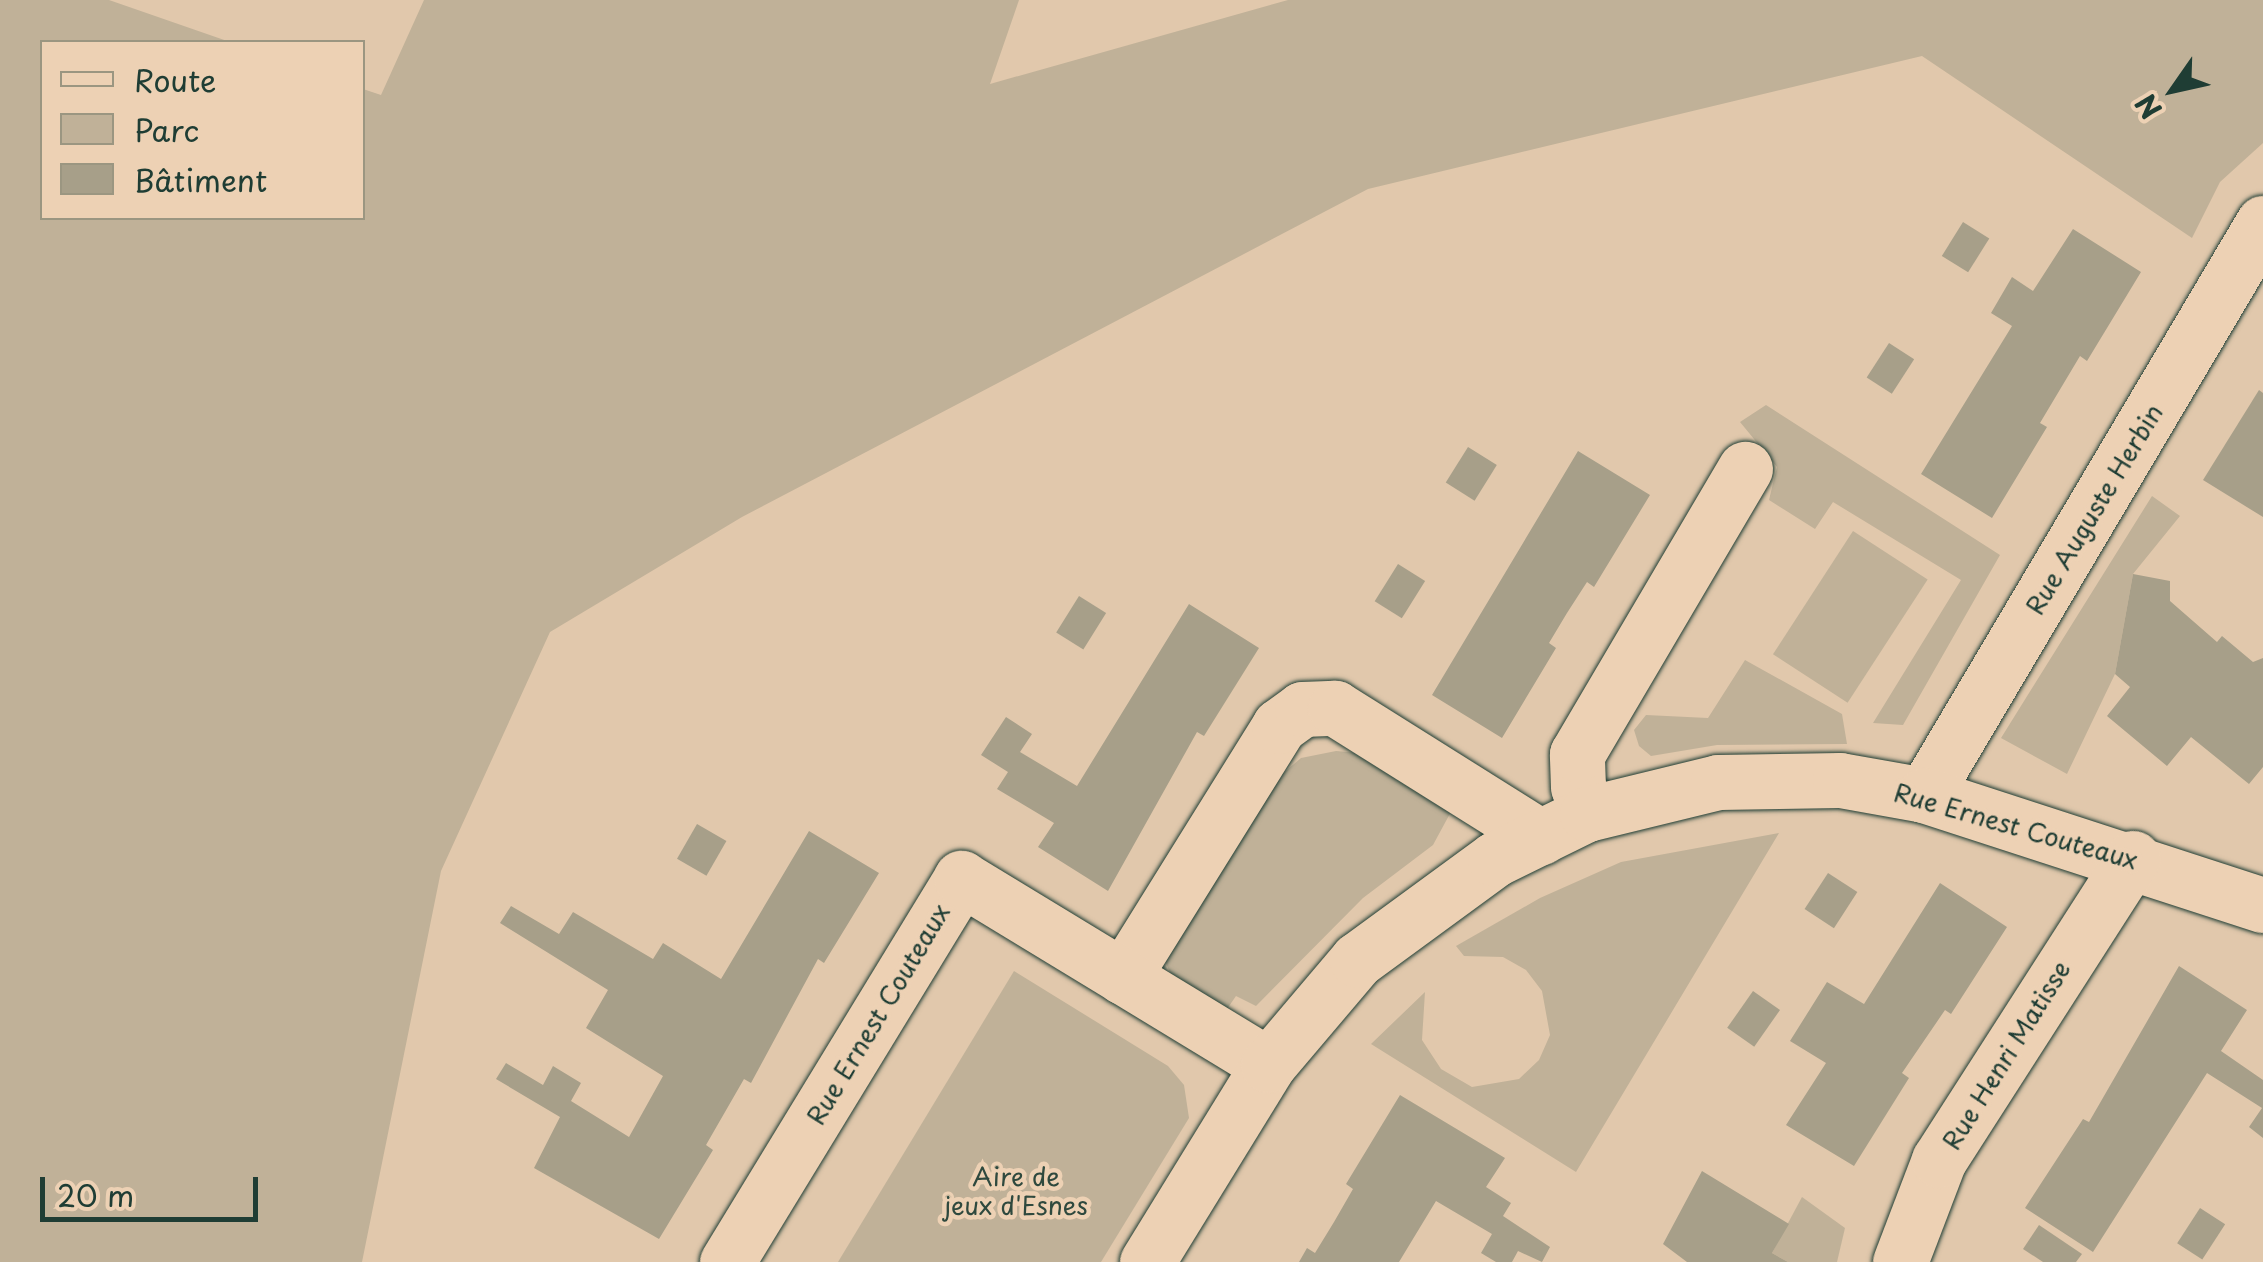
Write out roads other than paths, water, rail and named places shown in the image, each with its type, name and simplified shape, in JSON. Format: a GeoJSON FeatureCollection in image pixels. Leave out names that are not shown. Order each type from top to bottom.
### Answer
{"type":"FeatureCollection","features":[{"type":"Feature","properties":{"kind":"street","name":"Rue Auguste Herbin"},"geometry":{"type":"LineString","coordinates":[[1924,795],[2263,223]]}},
{"type":"Feature","properties":{"kind":"street"},"geometry":{"type":"LineString","coordinates":[[1123,978],[1279,726],[1302,709],[1335,708],[1564,826],[1578,787],[1578,754],[1745,469]]}},
{"type":"Feature","properties":{"kind":"street","name":"Rue Ernest Couteaux"},"geometry":{"type":"LineString","coordinates":[[1146,1262],[1268,1065],[1358,960],[1402,922],[1564,826],[1718,782],[1840,780],[1924,795],[2133,858],[2263,905]]}},
{"type":"Feature","properties":{"kind":"street","name":"Rue Henri Matisse"},"geometry":{"type":"LineString","coordinates":[[1900,1262],[1939,1160],[2133,858]]}},
{"type":"Feature","properties":{"kind":"street","name":"Rue Ernest Couteaux"},"geometry":{"type":"LineString","coordinates":[[727,1262],[961,878],[1268,1065]]}},
{"type":"Feature","properties":{"kind":"park label","name":"Aire de jeux d'Esnes"},"geometry":{"type":"Point","coordinates":[1016,1192]}}]}
